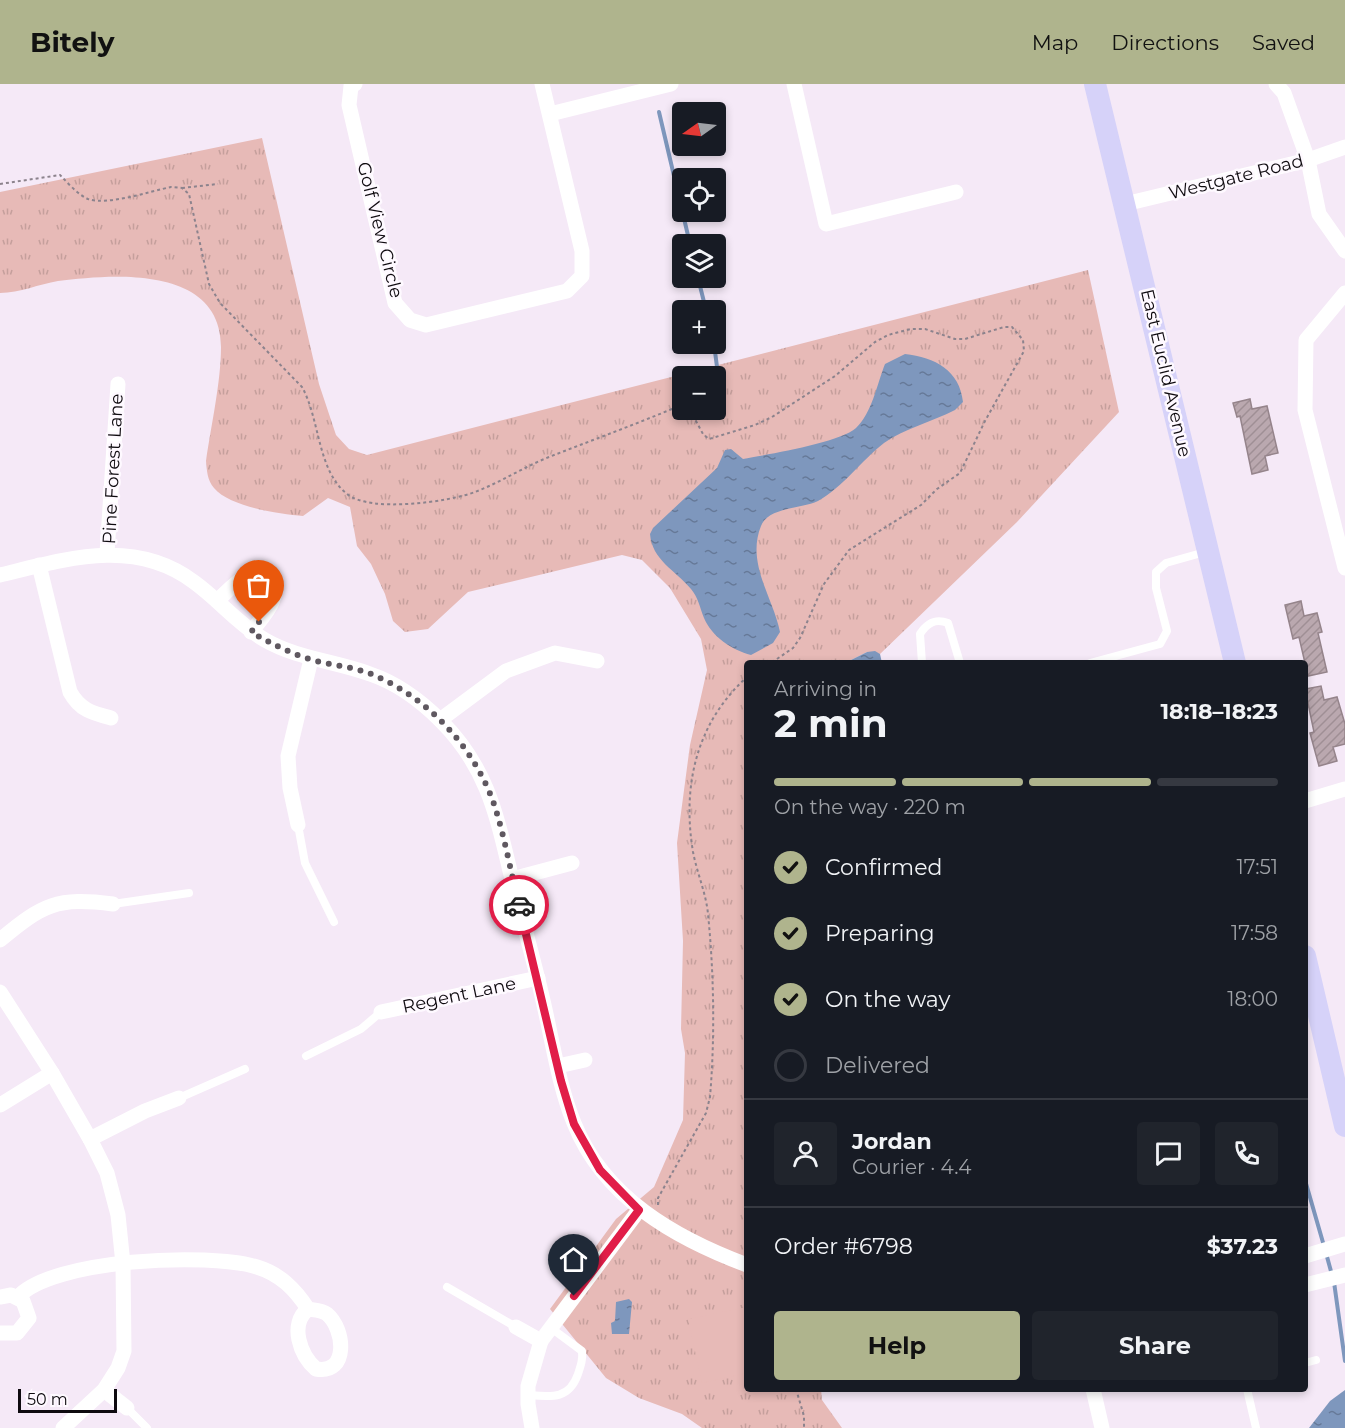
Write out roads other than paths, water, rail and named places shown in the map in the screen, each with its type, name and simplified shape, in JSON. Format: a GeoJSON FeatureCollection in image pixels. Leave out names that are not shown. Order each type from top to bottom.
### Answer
{"type":"FeatureCollection","features":[{"type":"Feature","properties":{"kind":"main road","name":"East Euclid Avenue"},"geometry":{"type":"LineString","coordinates":[[1095,84],[1234,660]]}},
{"type":"Feature","properties":{"kind":"main road"},"geometry":{"type":"LineString","coordinates":[[1308,969],[1345,1126]]}},
{"type":"Feature","properties":{"kind":"street","name":"Golf View Circle"},"geometry":{"type":"LineString","coordinates":[[355,84],[351,86],[349,105],[395,303],[410,320],[426,325],[567,291],[582,276],[582,251],[542,84]]}},
{"type":"Feature","properties":{"kind":"street"},"geometry":{"type":"LineString","coordinates":[[550,114],[671,84]]}},
{"type":"Feature","properties":{"kind":"street"},"geometry":{"type":"LineString","coordinates":[[794,84],[826,224],[956,192]]}},
{"type":"Feature","properties":{"kind":"street"},"geometry":{"type":"LineString","coordinates":[[1276,84],[1284,93],[1308,160],[1318,214],[1345,251]]}},
{"type":"Feature","properties":{"kind":"street","name":"Westgate Road"},"geometry":{"type":"LineString","coordinates":[[1125,204],[1308,160],[1345,147]]}},
{"type":"Feature","properties":{"kind":"street"},"geometry":{"type":"LineString","coordinates":[[1345,292],[1306,340],[1305,410],[1345,568]]}},
{"type":"Feature","properties":{"kind":"street","name":"Pine Forest Lane"},"geometry":{"type":"LineString","coordinates":[[107,553],[118,384]]}},
{"type":"Feature","properties":{"kind":"street"},"geometry":{"type":"LineString","coordinates":[[0,575],[39,565],[107,553],[161,564],[194,582],[251,632],[284,650],[370,674],[395,685],[440,720],[469,754],[486,784],[495,808],[558,1066],[574,1124],[587,1150],[600,1170],[639,1210],[716,1253],[744,1264]]}},
{"type":"Feature","properties":{"kind":"street"},"geometry":{"type":"LineString","coordinates":[[39,565],[70,692],[76,702],[87,712],[111,718]]}},
{"type":"Feature","properties":{"kind":"street"},"geometry":{"type":"LineString","coordinates":[[217,601],[244,576],[254,573],[268,576],[275,591],[273,602],[251,632]]}},
{"type":"Feature","properties":{"kind":"street"},"geometry":{"type":"LineString","coordinates":[[440,720],[506,671],[555,653],[597,661]]}},
{"type":"Feature","properties":{"kind":"street"},"geometry":{"type":"LineString","coordinates":[[298,825],[287,772],[311,659]]}},
{"type":"Feature","properties":{"kind":"street"},"geometry":{"type":"LineString","coordinates":[[1308,800],[1345,789]]}},
{"type":"Feature","properties":{"kind":"street"},"geometry":{"type":"LineString","coordinates":[[512,879],[572,863]]}},
{"type":"Feature","properties":{"kind":"street"},"geometry":{"type":"LineString","coordinates":[[0,940],[40,909],[78,900],[113,904]]}},
{"type":"Feature","properties":{"kind":"street","name":"Regent Lane"},"geometry":{"type":"LineString","coordinates":[[381,1012],[538,978]]}},
{"type":"Feature","properties":{"kind":"street"},"geometry":{"type":"LineString","coordinates":[[0,992],[52,1073],[90,1139],[114,1194],[123,1264],[124,1351],[118,1368],[104,1390],[63,1428]]}},
{"type":"Feature","properties":{"kind":"street"},"geometry":{"type":"LineString","coordinates":[[558,1066],[585,1060]]}},
{"type":"Feature","properties":{"kind":"street"},"geometry":{"type":"LineString","coordinates":[[0,1105],[52,1073]]}},
{"type":"Feature","properties":{"kind":"street"},"geometry":{"type":"LineString","coordinates":[[90,1139],[145,1111],[179,1098]]}},
{"type":"Feature","properties":{"kind":"street"},"geometry":{"type":"LineString","coordinates":[[532,1428],[528,1395],[532,1366],[541,1341],[639,1210]]}},
{"type":"Feature","properties":{"kind":"street"},"geometry":{"type":"LineString","coordinates":[[1308,1254],[1338,1246]]}},
{"type":"Feature","properties":{"kind":"street"},"geometry":{"type":"LineString","coordinates":[[18,1297],[36,1283],[53,1277],[123,1264],[192,1259],[256,1267],[275,1274],[293,1287],[308,1309]]}},
{"type":"Feature","properties":{"kind":"street"},"geometry":{"type":"LineString","coordinates":[[1312,1283],[1343,1275]]}},
{"type":"Feature","properties":{"kind":"street"},"geometry":{"type":"LineString","coordinates":[[0,1297],[11,1295],[18,1297],[29,1312],[27,1324],[18,1333],[0,1333]]}},
{"type":"Feature","properties":{"kind":"street"},"geometry":{"type":"LineString","coordinates":[[516,1327],[541,1341]]}},
{"type":"Feature","properties":{"kind":"street"},"geometry":{"type":"LineString","coordinates":[[104,1390],[127,1408]]}},
{"type":"Feature","properties":{"kind":"street"},"geometry":{"type":"LineString","coordinates":[[1094,1392],[1102,1428]]}},
{"type":"Feature","properties":{"kind":"lane"},"geometry":{"type":"LineString","coordinates":[[1101,660],[1160,644],[1167,630],[1156,588],[1156,572],[1166,563],[1209,552]]}},
{"type":"Feature","properties":{"kind":"lane"},"geometry":{"type":"LineString","coordinates":[[922,660],[920,634],[931,622],[937,621],[948,623],[952,630],[959,660]]}},
{"type":"Feature","properties":{"kind":"lane"},"geometry":{"type":"LineString","coordinates":[[298,825],[305,863],[334,922]]}},
{"type":"Feature","properties":{"kind":"lane"},"geometry":{"type":"LineString","coordinates":[[113,904],[189,893]]}},
{"type":"Feature","properties":{"kind":"lane"},"geometry":{"type":"LineString","coordinates":[[306,1056],[361,1029],[381,1012]]}},
{"type":"Feature","properties":{"kind":"lane"},"geometry":{"type":"LineString","coordinates":[[179,1098],[245,1069]]}},
{"type":"Feature","properties":{"kind":"lane"},"geometry":{"type":"LineString","coordinates":[[447,1287],[516,1327]]}},
{"type":"Feature","properties":{"kind":"lane"},"geometry":{"type":"LineString","coordinates":[[528,1395],[559,1396],[569,1390],[576,1379],[583,1359],[582,1351],[551,1328]]}},
{"type":"Feature","properties":{"kind":"lane"},"geometry":{"type":"LineString","coordinates":[[1308,1362],[1317,1360]]}},
{"type":"Feature","properties":{"kind":"lane"},"geometry":{"type":"LineString","coordinates":[[1248,1392],[1256,1428]]}},
{"type":"Feature","properties":{"kind":"lane"},"geometry":{"type":"LineString","coordinates":[[127,1408],[147,1428]]}},
{"type":"Feature","properties":{"kind":"water"},"geometry":{"type":"Polygon","coordinates":[[[905,354],[926,358],[944,368],[957,382],[963,402],[955,410],[901,433],[884,443],[836,489],[818,501],[778,512],[765,520],[757,540],[757,553],[762,580],[780,632],[773,643],[751,655],[730,646],[712,631],[693,592],[655,551],[650,534],[653,528],[717,468],[725,450],[731,449],[743,459],[820,443],[856,428],[862,422],[870,406],[885,364],[905,354]]]}},
{"type":"Feature","properties":{"kind":"water"},"geometry":{"type":"Polygon","coordinates":[[[875,651],[880,654],[881,660],[851,660],[867,652],[875,651]]]}},
{"type":"Feature","properties":{"kind":"water"},"geometry":{"type":"Polygon","coordinates":[[[629,1299],[632,1302],[629,1334],[612,1334],[611,1323],[615,1321],[616,1302],[629,1299]]]}},
{"type":"Feature","properties":{"kind":"water"},"geometry":{"type":"Polygon","coordinates":[[[1345,1390],[1345,1428],[1309,1428],[1330,1401],[1345,1390]]]}},
{"type":"Feature","properties":{"kind":"waterway"},"geometry":{"type":"LineString","coordinates":[[659,112],[688,234]]}},
{"type":"Feature","properties":{"kind":"waterway"},"geometry":{"type":"LineString","coordinates":[[700,288],[704,300]]}},
{"type":"Feature","properties":{"kind":"waterway"},"geometry":{"type":"LineString","coordinates":[[715,354],[717,366]]}},
{"type":"Feature","properties":{"kind":"waterway"},"geometry":{"type":"LineString","coordinates":[[1308,1190],[1324,1246]]}},
{"type":"Feature","properties":{"kind":"waterway"},"geometry":{"type":"LineString","coordinates":[[1326,1253],[1332,1275]]}},
{"type":"Feature","properties":{"kind":"waterway"},"geometry":{"type":"LineString","coordinates":[[1334,1282],[1345,1361]]}}]}
